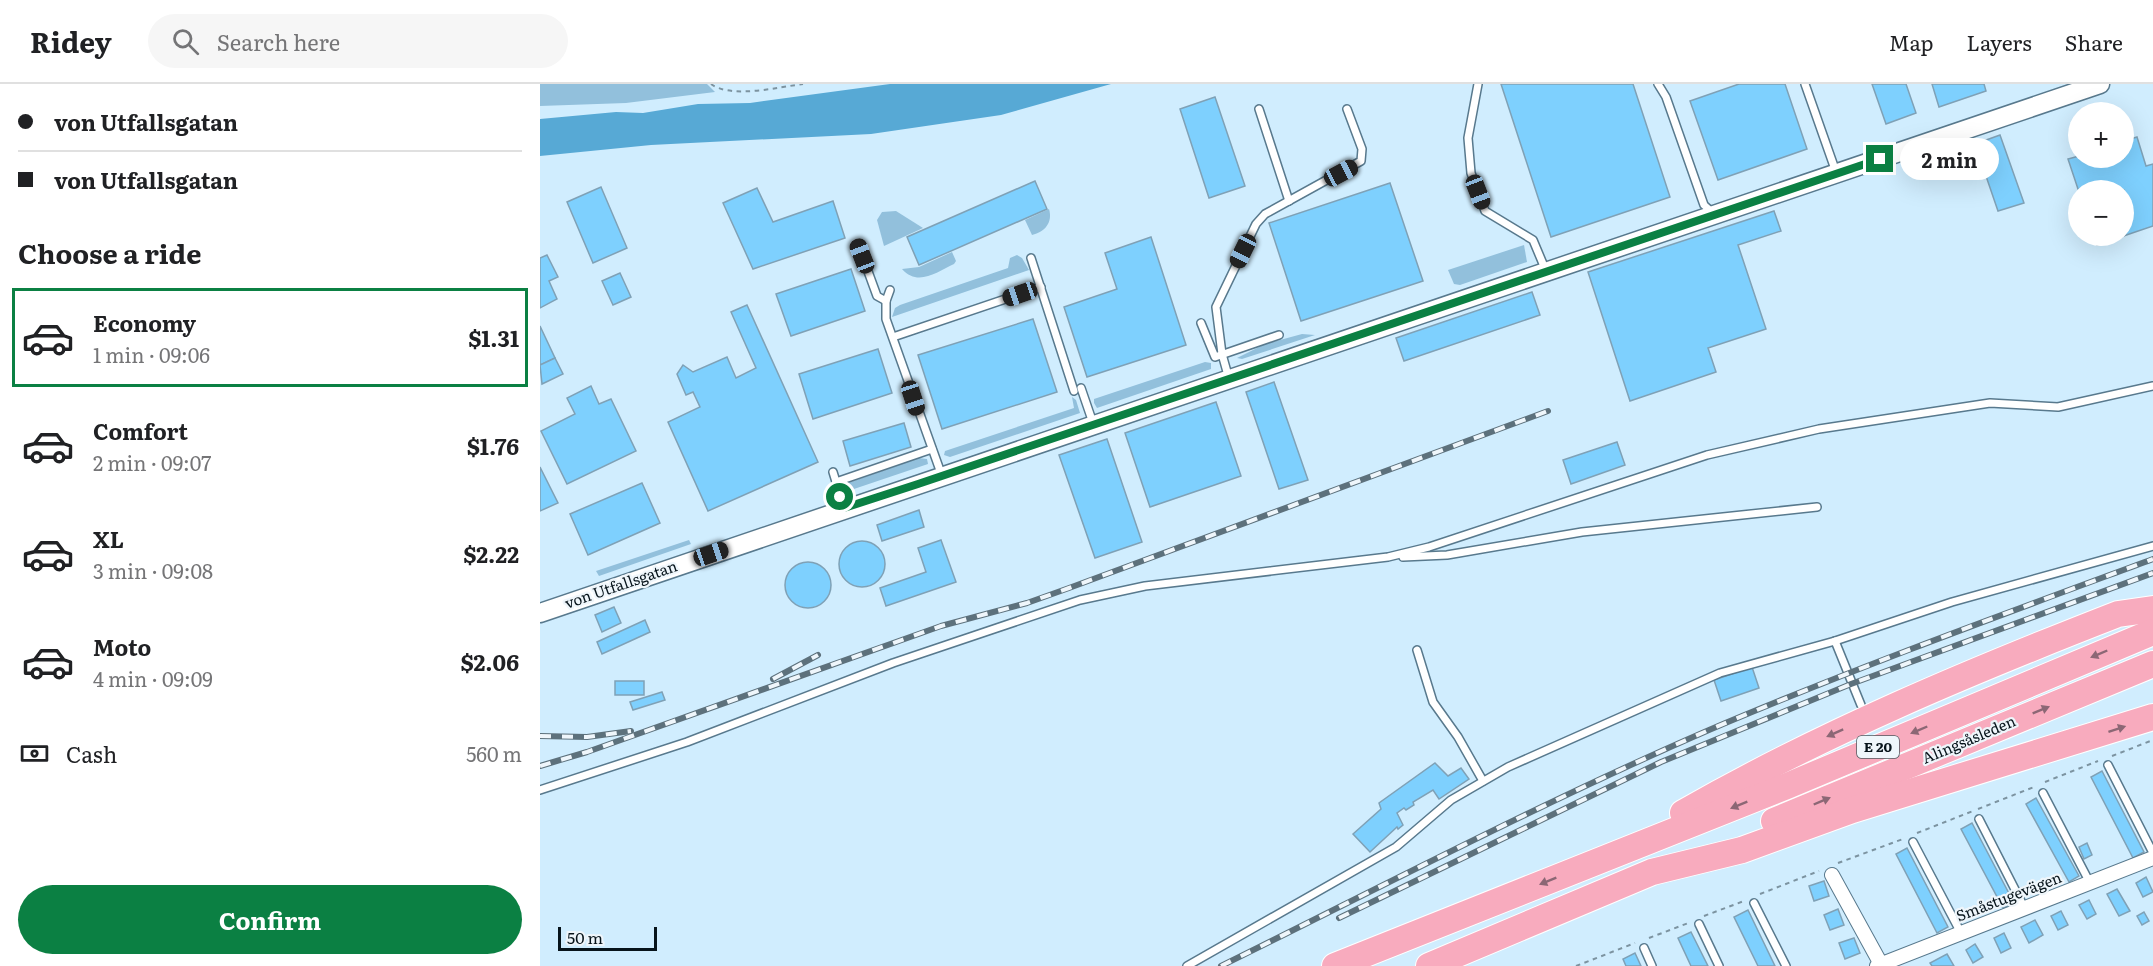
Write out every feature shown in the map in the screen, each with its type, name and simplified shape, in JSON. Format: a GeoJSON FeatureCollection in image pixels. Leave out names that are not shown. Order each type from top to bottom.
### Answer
{"type":"FeatureCollection","features":[{"type":"Feature","properties":{"kind":"highway"},"geometry":{"type":"LineString","coordinates":[[1602,860],[1762,768],[1816,741],[2118,614],[2153,609]]}},
{"type":"Feature","properties":{"kind":"highway","name":"E 20"},"geometry":{"type":"LineString","coordinates":[[1347,966],[1378,950],[1787,786],[2153,632]]}},
{"type":"Feature","properties":{"kind":"highway","name":"Alingsåsleden"},"geometry":{"type":"LineString","coordinates":[[1652,872],[2153,664]]}},
{"type":"Feature","properties":{"kind":"highway"},"geometry":{"type":"LineString","coordinates":[[1652,872],[1742,850],[1852,810],[2153,717]]}},
{"type":"Feature","properties":{"kind":"highway","name":"E 20"},"geometry":{"type":"LineString","coordinates":[[1429,966],[1652,872]]}},
{"type":"Feature","properties":{"kind":"highway"},"geometry":{"type":"LineString","coordinates":[[1444,966],[1475,945]]}},
{"type":"Feature","properties":{"kind":"highway"},"geometry":{"type":"LineString","coordinates":[[1335,966],[1378,950]]}},
{"type":"Feature","properties":{"kind":"street","name":"von Utfallsgatan"},"geometry":{"type":"LineString","coordinates":[[540,613],[844,508],[1546,271],[1716,216],[2100,84]]}},
{"type":"Feature","properties":{"kind":"street","name":"Småstugevägen"},"geometry":{"type":"LineString","coordinates":[[1880,965],[2153,858]]}},
{"type":"Feature","properties":{"kind":"street"},"geometry":{"type":"LineString","coordinates":[[1832,874],[1880,965]]}},
{"type":"Feature","properties":{"kind":"lane"},"geometry":{"type":"LineString","coordinates":[[1478,84],[1468,138],[1471,173],[1485,210],[1533,240],[1546,271]]}},
{"type":"Feature","properties":{"kind":"lane"},"geometry":{"type":"LineString","coordinates":[[1658,84],[1666,97],[1704,205],[1716,216]]}},
{"type":"Feature","properties":{"kind":"lane"},"geometry":{"type":"LineString","coordinates":[[1805,84],[1836,174]]}},
{"type":"Feature","properties":{"kind":"lane"},"geometry":{"type":"LineString","coordinates":[[1259,109],[1289,201]]}},
{"type":"Feature","properties":{"kind":"lane"},"geometry":{"type":"LineString","coordinates":[[1229,379],[1222,354],[1216,316],[1218,298],[1256,224],[1265,214],[1361,161],[1362,149],[1347,109]]}},
{"type":"Feature","properties":{"kind":"lane"},"geometry":{"type":"LineString","coordinates":[[858,244],[877,296],[886,302]]}},
{"type":"Feature","properties":{"kind":"lane"},"geometry":{"type":"LineString","coordinates":[[1031,258],[1078,390],[1094,425]]}},
{"type":"Feature","properties":{"kind":"lane"},"geometry":{"type":"LineString","coordinates":[[893,337],[1041,287]]}},
{"type":"Feature","properties":{"kind":"lane"},"geometry":{"type":"LineString","coordinates":[[890,290],[886,302],[886,319],[942,476]]}},
{"type":"Feature","properties":{"kind":"lane"},"geometry":{"type":"LineString","coordinates":[[1201,323],[1215,357],[1279,335]]}},
{"type":"Feature","properties":{"kind":"lane"},"geometry":{"type":"LineString","coordinates":[[1388,557],[1429,547],[1707,455],[1819,429],[1990,403],[2058,407],[2153,386]]}},
{"type":"Feature","properties":{"kind":"lane"},"geometry":{"type":"LineString","coordinates":[[836,482],[932,450]]}},
{"type":"Feature","properties":{"kind":"lane"},"geometry":{"type":"LineString","coordinates":[[833,472],[844,508]]}},
{"type":"Feature","properties":{"kind":"lane"},"geometry":{"type":"LineString","coordinates":[[540,790],[687,742],[893,663],[1080,600],[1145,586],[1388,557],[1447,555],[1581,532],[1817,507]]}},
{"type":"Feature","properties":{"kind":"lane"},"geometry":{"type":"LineString","coordinates":[[1186,966],[1396,847],[1451,800],[1508,767],[1720,673],[1835,641],[1952,602],[2153,546]]}},
{"type":"Feature","properties":{"kind":"lane"},"geometry":{"type":"LineString","coordinates":[[1835,641],[1861,705]]}},
{"type":"Feature","properties":{"kind":"lane"},"geometry":{"type":"LineString","coordinates":[[1417,650],[1433,702],[1458,737],[1483,781]]}},
{"type":"Feature","properties":{"kind":"lane"},"geometry":{"type":"LineString","coordinates":[[2108,765],[2153,853]]}},
{"type":"Feature","properties":{"kind":"lane"},"geometry":{"type":"LineString","coordinates":[[2043,793],[2090,883]]}},
{"type":"Feature","properties":{"kind":"lane"},"geometry":{"type":"LineString","coordinates":[[1979,819],[2025,909]]}},
{"type":"Feature","properties":{"kind":"lane"},"geometry":{"type":"LineString","coordinates":[[1913,842],[1960,933]]}},
{"type":"Feature","properties":{"kind":"lane"},"geometry":{"type":"LineString","coordinates":[[1754,903],[1786,966]]}},
{"type":"Feature","properties":{"kind":"lane"},"geometry":{"type":"LineString","coordinates":[[1698,924],[1719,966]]}},
{"type":"Feature","properties":{"kind":"lane"},"geometry":{"type":"LineString","coordinates":[[1644,948],[1653,966]]}},
{"type":"Feature","properties":{"kind":"path"},"geometry":{"type":"LineString","coordinates":[[711,84],[717,88],[735,91],[803,84]]}},
{"type":"Feature","properties":{"kind":"path"},"geometry":{"type":"LineString","coordinates":[[1576,966],[2153,740]]}},
{"type":"Feature","properties":{"kind":"shaded area"},"geometry":{"type":"Polygon","coordinates":[[[540,84],[707,84],[715,92],[626,103],[540,106],[540,84]]]}},
{"type":"Feature","properties":{"kind":"shaded area"},"geometry":{"type":"Polygon","coordinates":[[[890,84],[1111,84],[1001,115],[871,134],[651,145],[540,156],[540,119],[616,112],[643,113],[698,104],[750,103],[890,84]]]}},
{"type":"Feature","properties":{"kind":"shaded area"},"geometry":{"type":"Polygon","coordinates":[[[1049,209],[1050,218],[1047,226],[1041,232],[1032,235],[1025,220],[1049,209]]]}},
{"type":"Feature","properties":{"kind":"shaded area"},"geometry":{"type":"Polygon","coordinates":[[[896,211],[923,228],[884,246],[877,220],[882,212],[896,211]]]}},
{"type":"Feature","properties":{"kind":"shaded area"},"geometry":{"type":"Polygon","coordinates":[[[1524,245],[1527,262],[1460,285],[1454,284],[1448,270],[1524,245]]]}},
{"type":"Feature","properties":{"kind":"shaded area"},"geometry":{"type":"Polygon","coordinates":[[[952,252],[956,261],[954,264],[934,274],[914,277],[902,269],[919,267],[952,252]]]}},
{"type":"Feature","properties":{"kind":"shaded area"},"geometry":{"type":"Polygon","coordinates":[[[1017,255],[1022,258],[1029,270],[892,317],[895,308],[900,305],[1008,268],[1010,258],[1017,255]]]}},
{"type":"Feature","properties":{"kind":"shaded area"},"geometry":{"type":"Polygon","coordinates":[[[1302,334],[1315,335],[1242,359],[1237,358],[1265,344],[1302,334]]]}},
{"type":"Feature","properties":{"kind":"shaded area"},"geometry":{"type":"Polygon","coordinates":[[[1205,362],[1211,363],[1211,369],[1097,408],[1094,403],[1094,399],[1205,362]]]}},
{"type":"Feature","properties":{"kind":"shaded area"},"geometry":{"type":"Polygon","coordinates":[[[1072,397],[1076,400],[1080,413],[950,457],[944,455],[945,451],[1074,408],[1072,397]]]}},
{"type":"Feature","properties":{"kind":"shaded area"},"geometry":{"type":"Polygon","coordinates":[[[919,458],[927,459],[928,464],[851,490],[848,483],[919,458]]]}},
{"type":"Feature","properties":{"kind":"shaded area"},"geometry":{"type":"Polygon","coordinates":[[[689,540],[691,544],[599,576],[596,571],[689,540]]]}},
{"type":"Feature","properties":{"kind":"building"},"geometry":{"type":"Polygon","coordinates":[[[1501,84],[1633,84],[1670,197],[1551,237],[1501,84]]]}},
{"type":"Feature","properties":{"kind":"building"},"geometry":{"type":"Polygon","coordinates":[[[1739,84],[1785,84],[1807,149],[1718,180],[1690,101],[1739,84]]]}},
{"type":"Feature","properties":{"kind":"building"},"geometry":{"type":"Polygon","coordinates":[[[1872,84],[1906,84],[1916,113],[1886,124],[1872,84]]]}},
{"type":"Feature","properties":{"kind":"building"},"geometry":{"type":"Polygon","coordinates":[[[1932,84],[1984,84],[1986,91],[1939,107],[1932,84]]]}},
{"type":"Feature","properties":{"kind":"building"},"geometry":{"type":"Polygon","coordinates":[[[1215,97],[1245,186],[1209,198],[1180,109],[1215,97]]]}},
{"type":"Feature","properties":{"kind":"building"},"geometry":{"type":"Polygon","coordinates":[[[2000,135],[2024,203],[1998,211],[1975,144],[2000,135]]]}},
{"type":"Feature","properties":{"kind":"building"},"geometry":{"type":"Polygon","coordinates":[[[2137,137],[2146,166],[2153,164],[2153,226],[2134,233],[2134,180],[2075,180],[2071,168],[2134,168],[2134,138],[2137,137]]]}},
{"type":"Feature","properties":{"kind":"building"},"geometry":{"type":"Polygon","coordinates":[[[1035,181],[1047,209],[919,265],[907,237],[1035,181]]]}},
{"type":"Feature","properties":{"kind":"building"},"geometry":{"type":"Polygon","coordinates":[[[1390,183],[1423,281],[1301,321],[1269,223],[1390,183]]]}},
{"type":"Feature","properties":{"kind":"building"},"geometry":{"type":"Polygon","coordinates":[[[601,187],[627,248],[593,263],[567,202],[601,187]]]}},
{"type":"Feature","properties":{"kind":"building"},"geometry":{"type":"Polygon","coordinates":[[[757,188],[773,222],[833,201],[845,238],[753,269],[723,203],[757,188]]]}},
{"type":"Feature","properties":{"kind":"building"},"geometry":{"type":"Polygon","coordinates":[[[1774,211],[1781,231],[1738,245],[1766,329],[1708,348],[1716,372],[1630,401],[1588,272],[1774,211]]]}},
{"type":"Feature","properties":{"kind":"building"},"geometry":{"type":"Polygon","coordinates":[[[1151,237],[1186,345],[1087,377],[1064,307],[1117,289],[1105,253],[1151,237]]]}},
{"type":"Feature","properties":{"kind":"building"},"geometry":{"type":"Polygon","coordinates":[[[547,255],[558,277],[549,281],[557,299],[540,308],[540,258],[547,255]]]}},
{"type":"Feature","properties":{"kind":"building"},"geometry":{"type":"Polygon","coordinates":[[[851,269],[865,311],[791,336],[776,294],[851,269]]]}},
{"type":"Feature","properties":{"kind":"building"},"geometry":{"type":"Polygon","coordinates":[[[620,273],[631,297],[613,305],[602,281],[620,273]]]}},
{"type":"Feature","properties":{"kind":"building"},"geometry":{"type":"Polygon","coordinates":[[[1532,292],[1540,315],[1404,361],[1396,338],[1532,292]]]}},
{"type":"Feature","properties":{"kind":"building"},"geometry":{"type":"Polygon","coordinates":[[[747,305],[818,462],[708,511],[668,422],[700,407],[693,392],[686,395],[677,374],[683,365],[693,372],[727,357],[736,378],[756,368],[731,312],[747,305]]]}},
{"type":"Feature","properties":{"kind":"building"},"geometry":{"type":"Polygon","coordinates":[[[1033,319],[1057,392],[942,429],[918,355],[1033,319]]]}},
{"type":"Feature","properties":{"kind":"building"},"geometry":{"type":"Polygon","coordinates":[[[540,326],[555,358],[540,365],[540,326]]]}},
{"type":"Feature","properties":{"kind":"building"},"geometry":{"type":"Polygon","coordinates":[[[878,349],[892,393],[813,419],[799,374],[878,349]]]}},
{"type":"Feature","properties":{"kind":"building"},"geometry":{"type":"Polygon","coordinates":[[[555,358],[563,374],[542,384],[540,365],[555,358]]]}},
{"type":"Feature","properties":{"kind":"building"},"geometry":{"type":"Polygon","coordinates":[[[1274,382],[1308,480],[1279,489],[1246,392],[1274,382]]]}},
{"type":"Feature","properties":{"kind":"building"},"geometry":{"type":"Polygon","coordinates":[[[591,386],[599,404],[611,399],[636,451],[567,484],[541,431],[575,414],[567,398],[591,386]]]}},
{"type":"Feature","properties":{"kind":"building"},"geometry":{"type":"Polygon","coordinates":[[[1216,402],[1241,476],[1150,507],[1125,433],[1216,402]]]}},
{"type":"Feature","properties":{"kind":"building"},"geometry":{"type":"Polygon","coordinates":[[[904,423],[911,447],[850,466],[843,441],[904,423]]]}},
{"type":"Feature","properties":{"kind":"building"},"geometry":{"type":"Polygon","coordinates":[[[1107,439],[1142,542],[1095,558],[1059,455],[1107,439]]]}},
{"type":"Feature","properties":{"kind":"building"},"geometry":{"type":"Polygon","coordinates":[[[1617,442],[1625,465],[1571,484],[1563,460],[1617,442]]]}},
{"type":"Feature","properties":{"kind":"building"},"geometry":{"type":"Polygon","coordinates":[[[540,467],[558,503],[540,511],[540,467]]]}},
{"type":"Feature","properties":{"kind":"building"},"geometry":{"type":"Polygon","coordinates":[[[642,483],[660,523],[588,555],[570,514],[642,483]]]}},
{"type":"Feature","properties":{"kind":"building"},"geometry":{"type":"Polygon","coordinates":[[[919,510],[924,527],[882,541],[877,525],[919,510]]]}},
{"type":"Feature","properties":{"kind":"building"},"geometry":{"type":"Polygon","coordinates":[[[941,540],[956,582],[886,606],[880,588],[926,572],[918,548],[941,540]]]}},
{"type":"Feature","properties":{"kind":"building"},"geometry":{"type":"Polygon","coordinates":[[[862,541],[878,548],[885,564],[878,580],[862,587],[846,580],[839,564],[846,548],[862,541]]]}},
{"type":"Feature","properties":{"kind":"building"},"geometry":{"type":"Polygon","coordinates":[[[808,562],[824,569],[831,585],[824,601],[808,608],[792,601],[785,585],[792,569],[808,562]]]}},
{"type":"Feature","properties":{"kind":"building"},"geometry":{"type":"Polygon","coordinates":[[[614,607],[621,623],[602,632],[595,615],[614,607]]]}},
{"type":"Feature","properties":{"kind":"building"},"geometry":{"type":"Polygon","coordinates":[[[645,620],[650,632],[602,654],[597,642],[645,620]]]}},
{"type":"Feature","properties":{"kind":"building"},"geometry":{"type":"Polygon","coordinates":[[[1752,667],[1759,688],[1721,701],[1714,680],[1752,667]]]}},
{"type":"Feature","properties":{"kind":"building"},"geometry":{"type":"Polygon","coordinates":[[[615,681],[644,681],[644,695],[615,695],[615,681]]]}},
{"type":"Feature","properties":{"kind":"building"},"geometry":{"type":"Polygon","coordinates":[[[662,692],[665,700],[633,710],[630,702],[662,692]]]}},
{"type":"Feature","properties":{"kind":"building"},"geometry":{"type":"Polygon","coordinates":[[[1435,763],[1448,776],[1461,768],[1469,779],[1439,799],[1433,790],[1413,802],[1414,805],[1397,813],[1403,825],[1398,829],[1397,827],[1370,852],[1353,834],[1381,809],[1379,803],[1435,763]]]}},
{"type":"Feature","properties":{"kind":"building"},"geometry":{"type":"Polygon","coordinates":[[[2102,771],[2144,852],[2133,858],[2091,777],[2102,771]]]}},
{"type":"Feature","properties":{"kind":"building"},"geometry":{"type":"Polygon","coordinates":[[[2036,798],[2079,876],[2069,882],[2026,804],[2036,798]]]}},
{"type":"Feature","properties":{"kind":"building"},"geometry":{"type":"Polygon","coordinates":[[[1972,823],[2014,903],[2003,908],[1961,829],[1972,823]]]}},
{"type":"Feature","properties":{"kind":"building"},"geometry":{"type":"Polygon","coordinates":[[[2087,843],[2092,855],[2084,859],[2079,847],[2087,843]]]}},
{"type":"Feature","properties":{"kind":"building"},"geometry":{"type":"Polygon","coordinates":[[[1907,848],[1948,927],[1937,933],[1896,854],[1907,848]]]}},
{"type":"Feature","properties":{"kind":"building"},"geometry":{"type":"Polygon","coordinates":[[[2146,877],[2153,892],[2143,897],[2136,883],[2146,877]]]}},
{"type":"Feature","properties":{"kind":"building"},"geometry":{"type":"Polygon","coordinates":[[[1824,881],[1829,896],[1814,901],[1809,886],[1824,881]]]}},
{"type":"Feature","properties":{"kind":"building"},"geometry":{"type":"Polygon","coordinates":[[[2117,889],[2130,911],[2119,916],[2107,894],[2117,889]]]}},
{"type":"Feature","properties":{"kind":"building"},"geometry":{"type":"Polygon","coordinates":[[[2089,900],[2096,914],[2087,919],[2079,905],[2089,900]]]}},
{"type":"Feature","properties":{"kind":"building"},"geometry":{"type":"Polygon","coordinates":[[[1838,909],[1844,925],[1830,930],[1824,915],[1838,909]]]}},
{"type":"Feature","properties":{"kind":"building"},"geometry":{"type":"Polygon","coordinates":[[[1748,910],[1775,966],[1758,966],[1734,917],[1748,910]]]}},
{"type":"Feature","properties":{"kind":"building"},"geometry":{"type":"Polygon","coordinates":[[[2061,911],[2068,925],[2058,930],[2051,916],[2061,911]]]}},
{"type":"Feature","properties":{"kind":"building"},"geometry":{"type":"Polygon","coordinates":[[[2144,912],[2149,921],[2142,925],[2137,916],[2144,912]]]}},
{"type":"Feature","properties":{"kind":"building"},"geometry":{"type":"Polygon","coordinates":[[[2035,920],[2043,935],[2029,943],[2021,927],[2035,920]]]}},
{"type":"Feature","properties":{"kind":"building"},"geometry":{"type":"Polygon","coordinates":[[[1691,932],[1708,966],[1691,966],[1678,938],[1691,932]]]}},
{"type":"Feature","properties":{"kind":"building"},"geometry":{"type":"Polygon","coordinates":[[[2004,933],[2011,948],[2001,953],[1994,938],[2004,933]]]}},
{"type":"Feature","properties":{"kind":"building"},"geometry":{"type":"Polygon","coordinates":[[[1854,938],[1860,953],[1845,959],[1839,943],[1854,938]]]}},
{"type":"Feature","properties":{"kind":"building"},"geometry":{"type":"Polygon","coordinates":[[[1975,944],[1983,957],[1973,963],[1966,950],[1975,944]]]}},
{"type":"Feature","properties":{"kind":"building"},"geometry":{"type":"Polygon","coordinates":[[[1635,953],[1641,966],[1626,966],[1623,959],[1635,953]]]}},
{"type":"Feature","properties":{"kind":"building"},"geometry":{"type":"Polygon","coordinates":[[[1947,954],[1954,966],[1932,966],[1930,963],[1947,954]]]}},
{"type":"Feature","properties":{"kind":"railway"},"geometry":{"type":"LineString","coordinates":[[540,766],[587,752],[941,626],[1027,603],[1548,411]]}},
{"type":"Feature","properties":{"kind":"railway"},"geometry":{"type":"LineString","coordinates":[[1221,966],[1524,815],[1709,730],[1874,663],[2153,559]]}},
{"type":"Feature","properties":{"kind":"railway"},"geometry":{"type":"LineString","coordinates":[[1339,918],[1661,762],[1851,684],[2153,573]]}},
{"type":"Feature","properties":{"kind":"railway"},"geometry":{"type":"LineString","coordinates":[[773,679],[818,655]]}},
{"type":"Feature","properties":{"kind":"railway"},"geometry":{"type":"LineString","coordinates":[[540,736],[587,737],[631,731]]}},
{"type":"Feature","properties":{"kind":"route"},"geometry":{"type":"LineString","coordinates":[[840,497],[844,508],[918,484],[1880,159]]}}]}
